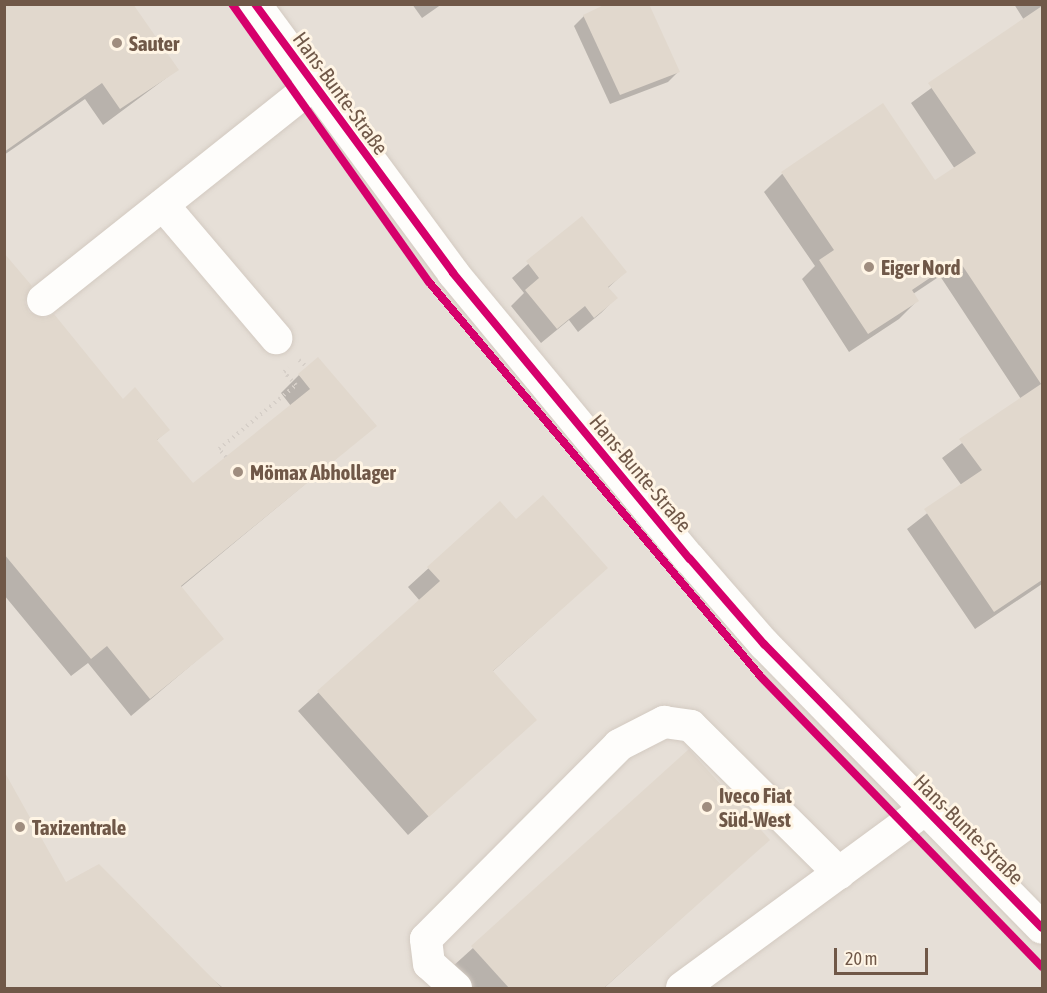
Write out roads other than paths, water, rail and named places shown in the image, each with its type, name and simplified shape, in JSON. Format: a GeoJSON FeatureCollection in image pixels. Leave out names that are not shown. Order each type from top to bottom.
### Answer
{"type":"FeatureCollection","features":[{"type":"Feature","properties":{"kind":"street","name":"Hans-Bunte-Straße"},"geometry":{"type":"LineString","coordinates":[[255,4],[453,273],[690,559],[764,644],[1042,928]]}},
{"type":"Feature","properties":{"kind":"street"},"geometry":{"type":"LineString","coordinates":[[43,300],[313,85]]}},
{"type":"Feature","properties":{"kind":"street"},"geometry":{"type":"LineString","coordinates":[[163,205],[276,338]]}},
{"type":"Feature","properties":{"kind":"street"},"geometry":{"type":"LineString","coordinates":[[456,988],[429,964],[426,939],[619,745],[664,722],[691,726],[838,873]]}},
{"type":"Feature","properties":{"kind":"street"},"geometry":{"type":"LineString","coordinates":[[681,988],[924,810]]}},
{"type":"Feature","properties":{"kind":"place","name":"Sauter"},"geometry":{"type":"Point","coordinates":[117,43]}},
{"type":"Feature","properties":{"kind":"place","name":"Eiger Nord"},"geometry":{"type":"Point","coordinates":[869,267]}},
{"type":"Feature","properties":{"kind":"place","name":"Mömax Abhollager"},"geometry":{"type":"Point","coordinates":[238,472]}},
{"type":"Feature","properties":{"kind":"place","name":"Iveco Fiat Süd-West"},"geometry":{"type":"Point","coordinates":[707,807]}},
{"type":"Feature","properties":{"kind":"place","name":"Taxizentrale"},"geometry":{"type":"Point","coordinates":[20,827]}}]}
